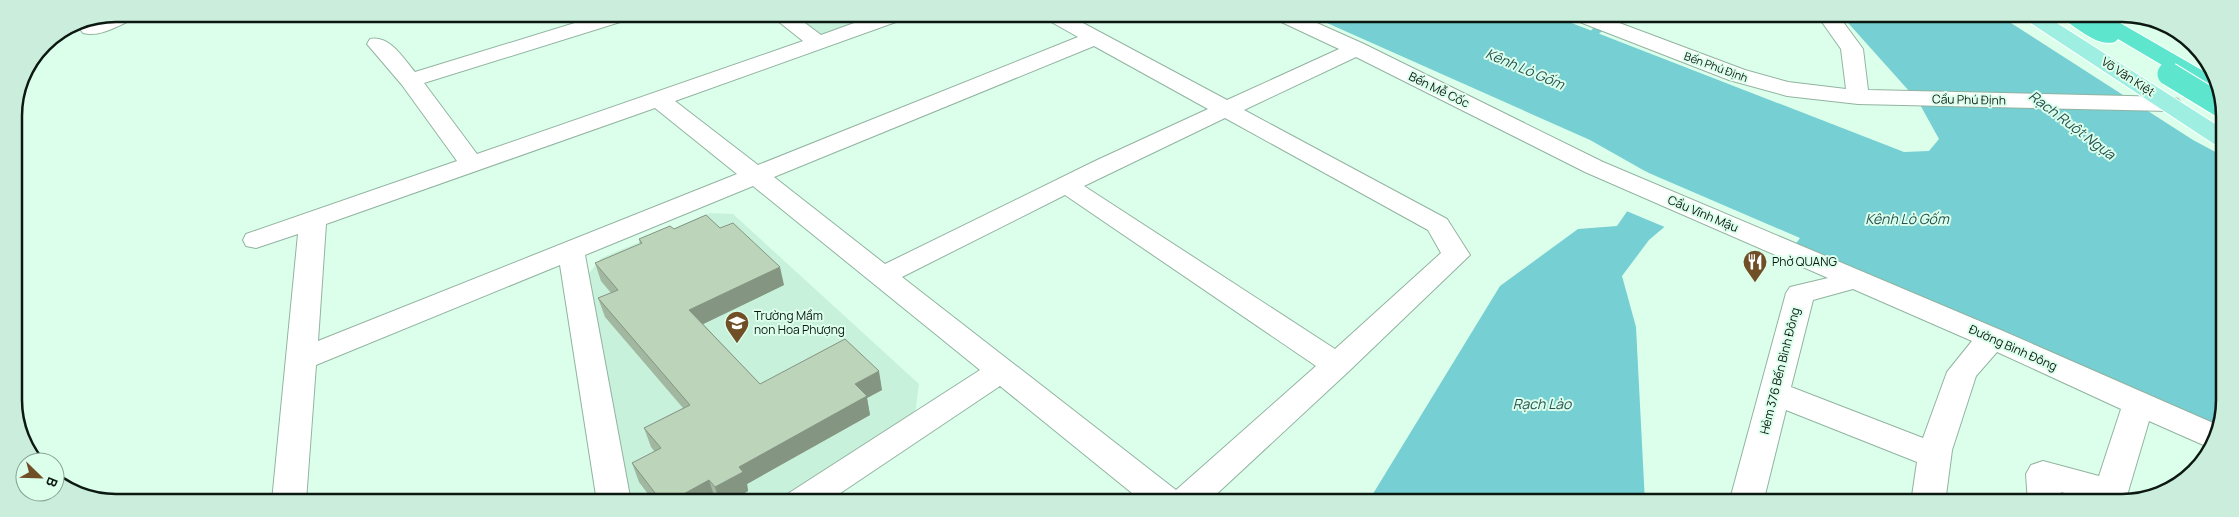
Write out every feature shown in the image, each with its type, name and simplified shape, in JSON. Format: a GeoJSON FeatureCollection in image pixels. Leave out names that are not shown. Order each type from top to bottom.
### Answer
{"type":"FeatureCollection","features":[{"type":"Feature","properties":{"kind":"highway","name":"Võ Văn Kiệt"},"geometry":{"type":"LineString","coordinates":[[2085,22],[2186,67]]}},
{"type":"Feature","properties":{"kind":"highway","name":"Võ Văn Kiệt"},"geometry":{"type":"LineString","coordinates":[[2105,22],[2186,67],[2210,83]]}},
{"type":"Feature","properties":{"kind":"highway","name":"Võ Văn Kiệt"},"geometry":{"type":"LineString","coordinates":[[2139,24],[2186,67]]}},
{"type":"Feature","properties":{"kind":"highway"},"geometry":{"type":"LineString","coordinates":[[2186,67],[2215,97]]}},
{"type":"Feature","properties":{"kind":"main road","name":"Võ Văn Kiệt"},"geometry":{"type":"LineString","coordinates":[[2042,22],[2158,104],[2216,135]]}},
{"type":"Feature","properties":{"kind":"main road"},"geometry":{"type":"LineString","coordinates":[[2158,104],[2216,106]]}},
{"type":"Feature","properties":{"kind":"street"},"geometry":{"type":"LineString","coordinates":[[410,80],[600,22]]}},
{"type":"Feature","properties":{"kind":"street"},"geometry":{"type":"LineString","coordinates":[[790,22],[819,43]]}},
{"type":"Feature","properties":{"kind":"street"},"geometry":{"type":"LineString","coordinates":[[256,240],[878,22]]}},
{"type":"Feature","properties":{"kind":"street"},"geometry":{"type":"LineString","coordinates":[[1066,22],[1438,225],[1456,255],[1195,494]]}},
{"type":"Feature","properties":{"kind":"street","name":"Bến Mễ Cốc"},"geometry":{"type":"LineString","coordinates":[[1297,22],[1356,49],[1594,167]]}},
{"type":"Feature","properties":{"kind":"street","name":"Bến Phú Định"},"geometry":{"type":"LineString","coordinates":[[1597,22],[1761,84],[1787,89],[1858,97]]}},
{"type":"Feature","properties":{"kind":"street"},"geometry":{"type":"LineString","coordinates":[[1832,22],[1852,49],[1858,97]]}},
{"type":"Feature","properties":{"kind":"street"},"geometry":{"type":"LineString","coordinates":[[90,29],[105,23]]}},
{"type":"Feature","properties":{"kind":"street"},"geometry":{"type":"LineString","coordinates":[[300,360],[1095,38]]}},
{"type":"Feature","properties":{"kind":"street"},"geometry":{"type":"LineString","coordinates":[[378,44],[410,80],[472,164]]}},
{"type":"Feature","properties":{"kind":"street"},"geometry":{"type":"LineString","coordinates":[[882,276],[1066,185],[1356,49]]}},
{"type":"Feature","properties":{"kind":"street","name":"Cầu Phú Định"},"geometry":{"type":"LineString","coordinates":[[1858,97],[2158,104]]}},
{"type":"Feature","properties":{"kind":"street"},"geometry":{"type":"LineString","coordinates":[[659,99],[1157,494]]}},
{"type":"Feature","properties":{"kind":"street","name":"Cầu Vĩnh Mậu"},"geometry":{"type":"LineString","coordinates":[[1594,167],[1811,260]]}},
{"type":"Feature","properties":{"kind":"street"},"geometry":{"type":"LineString","coordinates":[[1066,185],[1337,364]]}},
{"type":"Feature","properties":{"kind":"street"},"geometry":{"type":"LineString","coordinates":[[290,494],[313,220]]}},
{"type":"Feature","properties":{"kind":"street"},"geometry":{"type":"LineString","coordinates":[[571,250],[613,494]]}},
{"type":"Feature","properties":{"kind":"street","name":"Đường Bình Đông"},"geometry":{"type":"LineString","coordinates":[[1811,260],[1992,338],[2209,435]]}},
{"type":"Feature","properties":{"kind":"street","name":"Hẻm 376 Bến Bình Đông"},"geometry":{"type":"LineString","coordinates":[[1753,494],[1775,393],[1800,293],[1823,289],[1854,278]]}},
{"type":"Feature","properties":{"kind":"street"},"geometry":{"type":"LineString","coordinates":[[1929,494],[1935,450],[1962,372],[1992,338]]}},
{"type":"Feature","properties":{"kind":"street"},"geometry":{"type":"LineString","coordinates":[[813,494],[1001,371]]}},
{"type":"Feature","properties":{"kind":"street"},"geometry":{"type":"LineString","coordinates":[[1775,393],[1935,456]]}},
{"type":"Feature","properties":{"kind":"street"},"geometry":{"type":"LineString","coordinates":[[2044,494],[2043,474],[2111,492],[2138,404]]}},
{"type":"Feature","properties":{"kind":"shaded area"},"geometry":{"type":"Polygon","coordinates":[[[800,22],[862,22],[822,37],[800,22]]]}},
{"type":"Feature","properties":{"kind":"shaded area","name":"Trường Mầm non Hoa Phượng"},"geometry":{"type":"Polygon","coordinates":[[[710,213],[733,214],[919,384],[915,414],[790,494],[627,494],[586,277],[601,258],[710,213]]]}},
{"type":"Feature","properties":{"kind":"water"},"geometry":{"type":"Polygon","coordinates":[[[1325,22],[1569,22],[1904,152],[1929,151],[1939,139],[1918,101],[1847,22],[2009,22],[2193,140],[2216,152],[2216,412],[2213,425],[1851,269],[1815,251],[1695,201],[1649,240],[1622,276],[1636,327],[1645,494],[1373,494],[1500,286],[1578,229],[1617,226],[1652,175],[1590,140],[1325,22]]]}},
{"type":"Feature","properties":{"kind":"pier"},"geometry":{"type":"Polygon","coordinates":[[[1628,164],[1800,238],[1795,245],[1695,203],[1667,228],[1624,210],[1649,175],[1628,164]]]}},
{"type":"Feature","properties":{"kind":"building"},"geometry":{"type":"Polygon","coordinates":[[[706,215],[720,228],[733,223],[780,267],[689,310],[760,384],[845,339],[879,371],[855,384],[867,396],[739,467],[743,472],[715,487],[709,480],[684,494],[656,494],[632,463],[661,448],[644,428],[690,405],[598,298],[618,290],[595,263],[642,243],[639,239],[670,226],[674,229],[706,215]]]}},
{"type":"Feature","properties":{"kind":"waterway"},"geometry":{"type":"LineString","coordinates":[[1589,43],[1595,32],[1606,22]]}},
{"type":"Feature","properties":{"kind":"place","name":"Phở QUANG"},"geometry":{"type":"Point","coordinates":[1755,283]}},
{"type":"Feature","properties":{"kind":"place","name":"Trường Mầm non Hoa Phượng"},"geometry":{"type":"Point","coordinates":[737,344]}},
{"type":"Feature","properties":{"kind":"water label","name":"Kênh Lò Gốm"},"geometry":{"type":"Point","coordinates":[1525,69]}},
{"type":"Feature","properties":{"kind":"water label","name":"Rạch Ruột Ngựa"},"geometry":{"type":"Point","coordinates":[2072,125]}},
{"type":"Feature","properties":{"kind":"water label","name":"Kênh Lò Gốm"},"geometry":{"type":"Point","coordinates":[1907,219]}},
{"type":"Feature","properties":{"kind":"water label","name":"Rạch Lào"},"geometry":{"type":"Point","coordinates":[1542,404]}}]}
